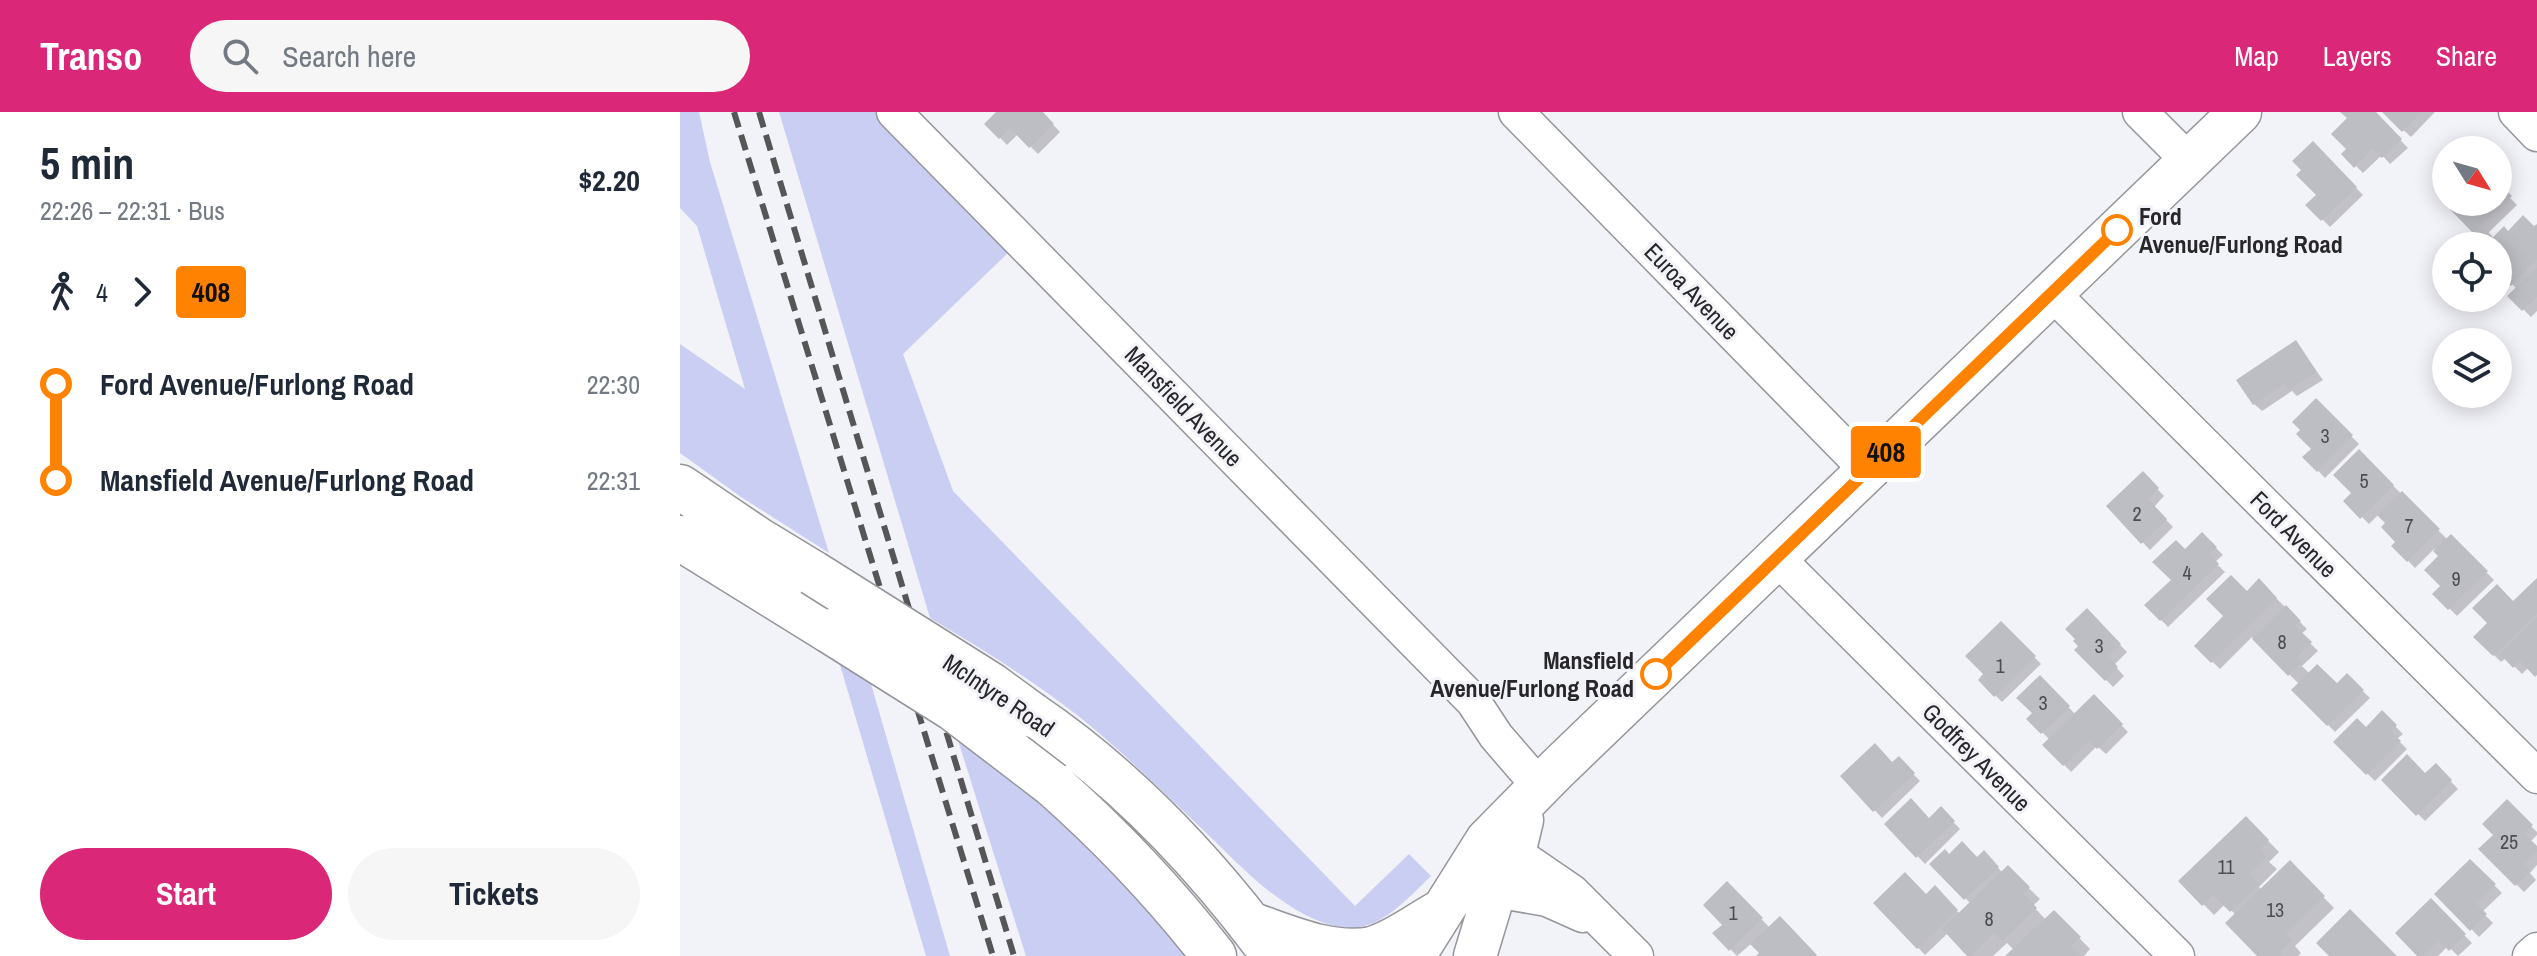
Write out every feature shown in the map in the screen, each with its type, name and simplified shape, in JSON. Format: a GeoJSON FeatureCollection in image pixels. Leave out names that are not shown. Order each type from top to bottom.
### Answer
{"type":"FeatureCollection","features":[{"type":"Feature","properties":{"kind":"main road","name":"McIntyre Road"},"geometry":{"type":"LineString","coordinates":[[680,487],[757,539],[991,685],[1032,715],[1122,788],[1163,827],[1210,875],[1262,940]]}},
{"type":"Feature","properties":{"kind":"main road","name":"McIntyre Road"},"geometry":{"type":"LineString","coordinates":[[687,549],[830,631],[954,709],[1052,784],[1135,862],[1214,956]]}},
{"type":"Feature","properties":{"kind":"street","name":"Mansfield Avenue"},"geometry":{"type":"LineString","coordinates":[[894,112],[1473,701],[1508,724],[1541,787]]}},
{"type":"Feature","properties":{"kind":"street","name":"Euroa Avenue"},"geometry":{"type":"LineString","coordinates":[[1516,112],[1867,470]]}},
{"type":"Feature","properties":{"kind":"street"},"geometry":{"type":"LineString","coordinates":[[2140,112],[2189,161]]}},
{"type":"Feature","properties":{"kind":"street"},"geometry":{"type":"LineString","coordinates":[[1414,956],[1487,840],[2240,112]]}},
{"type":"Feature","properties":{"kind":"street"},"geometry":{"type":"LineString","coordinates":[[2516,112],[2537,134]]}},
{"type":"Feature","properties":{"kind":"street","name":"Ford Avenue"},"geometry":{"type":"LineString","coordinates":[[2051,292],[2537,776]]}},
{"type":"Feature","properties":{"kind":"street","name":"Godfrey Avenue"},"geometry":{"type":"LineString","coordinates":[[1777,558],[2177,956]]}},
{"type":"Feature","properties":{"kind":"street"},"geometry":{"type":"LineString","coordinates":[[1475,956],[1495,890],[1541,787]]}},
{"type":"Feature","properties":{"kind":"street"},"geometry":{"type":"LineString","coordinates":[[1512,851],[1572,892],[1636,956]]}},
{"type":"Feature","properties":{"kind":"street"},"geometry":{"type":"LineString","coordinates":[[1495,890],[1547,899],[1605,925]]}},
{"type":"Feature","properties":{"kind":"street"},"geometry":{"type":"LineString","coordinates":[[1262,940],[1356,952],[1388,941],[1444,909]]}},
{"type":"Feature","properties":{"kind":"street"},"geometry":{"type":"LineString","coordinates":[[2530,956],[2537,950]]}},
{"type":"Feature","properties":{"kind":"shaded area"},"geometry":{"type":"Polygon","coordinates":[[[680,112],[699,112],[710,162],[829,553],[741,497],[680,453],[680,344],[745,389],[697,226],[680,208],[680,112]]]}},
{"type":"Feature","properties":{"kind":"shaded area"},"geometry":{"type":"Polygon","coordinates":[[[779,112],[875,112],[1011,250],[903,354],[953,491],[1355,906],[1409,854],[1431,876],[1390,913],[1366,926],[1353,928],[1339,927],[1299,912],[1246,871],[1109,741],[1077,715],[1023,676],[930,618],[779,112]]]}},
{"type":"Feature","properties":{"kind":"shaded area"},"geometry":{"type":"Polygon","coordinates":[[[838,658],[869,677],[950,956],[926,956],[838,658]]]}},
{"type":"Feature","properties":{"kind":"shaded area"},"geometry":{"type":"Polygon","coordinates":[[[956,734],[1061,816],[1194,956],[1026,956],[956,734]]]}},
{"type":"Feature","properties":{"kind":"building"},"geometry":{"type":"Polygon","coordinates":[[[996,112],[1043,112],[1054,124],[1029,148],[1010,128],[999,139],[984,124],[996,112]]]}},
{"type":"Feature","properties":{"kind":"building"},"geometry":{"type":"Polygon","coordinates":[[[2340,112],[2376,112],[2402,139],[2382,158],[2373,149],[2354,168],[2341,154],[2346,149],[2331,134],[2347,118],[2340,112]]]}},
{"type":"Feature","properties":{"kind":"building"},"geometry":{"type":"Polygon","coordinates":[[[2382,112],[2421,112],[2402,132],[2382,112]]]}},
{"type":"Feature","properties":{"kind":"building"},"geometry":{"type":"Polygon","coordinates":[[[2313,141],[2357,187],[2321,221],[2305,205],[2316,195],[2296,175],[2301,170],[2292,161],[2313,141]]]}},
{"type":"Feature","properties":{"kind":"building"},"geometry":{"type":"Polygon","coordinates":[[[2523,215],[2534,226],[2537,224],[2537,260],[2512,285],[2512,232],[2498,232],[2504,226],[2508,231],[2523,215]]]}},
{"type":"Feature","properties":{"kind":"building"},"geometry":{"type":"Polygon","coordinates":[[[2456,216],[2491,216],[2474,232],[2456,216]]]}},
{"type":"Feature","properties":{"kind":"building"},"geometry":{"type":"Polygon","coordinates":[[[2537,267],[2537,297],[2522,311],[2512,301],[2512,291],[2537,267]]]}},
{"type":"Feature","properties":{"kind":"building"},"geometry":{"type":"Polygon","coordinates":[[[2296,340],[2317,372],[2288,390],[2284,384],[2253,405],[2236,380],[2296,340]]]}},
{"type":"Feature","properties":{"kind":"building"},"geometry":{"type":"Polygon","coordinates":[[[2316,398],[2353,435],[2317,472],[2302,457],[2311,449],[2296,434],[2300,430],[2292,422],[2316,398]]]}},
{"type":"Feature","properties":{"kind":"building"},"geometry":{"type":"Polygon","coordinates":[[[2359,449],[2394,485],[2360,519],[2343,501],[2351,493],[2333,475],[2359,449]]]}},
{"type":"Feature","properties":{"kind":"building"},"geometry":{"type":"Polygon","coordinates":[[[2143,471],[2159,488],[2148,499],[2167,519],[2141,544],[2106,506],[2143,471]]]}},
{"type":"Feature","properties":{"kind":"building"},"geometry":{"type":"Polygon","coordinates":[[[2402,491],[2440,529],[2407,562],[2391,546],[2395,542],[2381,527],[2385,523],[2377,515],[2402,491]]]}},
{"type":"Feature","properties":{"kind":"building"},"geometry":{"type":"Polygon","coordinates":[[[2202,532],[2217,547],[2210,554],[2219,564],[2160,621],[2144,605],[2171,580],[2152,562],[2176,540],[2185,549],[2202,532]]]}},
{"type":"Feature","properties":{"kind":"building"},"geometry":{"type":"Polygon","coordinates":[[[2451,534],[2488,571],[2448,610],[2432,594],[2440,586],[2424,570],[2438,556],[2433,551],[2451,534]]]}},
{"type":"Feature","properties":{"kind":"building"},"geometry":{"type":"Polygon","coordinates":[[[2231,575],[2247,591],[2259,578],[2277,598],[2211,663],[2194,646],[2223,616],[2206,599],[2231,575]]]}},
{"type":"Feature","properties":{"kind":"building"},"geometry":{"type":"Polygon","coordinates":[[[2537,578],[2537,613],[2493,656],[2473,637],[2487,623],[2472,608],[2497,584],[2513,601],[2537,578]]]}},
{"type":"Feature","properties":{"kind":"building"},"geometry":{"type":"Polygon","coordinates":[[[2286,605],[2301,621],[2295,626],[2312,642],[2297,657],[2302,663],[2288,676],[2252,639],[2286,605]]]}},
{"type":"Feature","properties":{"kind":"building"},"geometry":{"type":"Polygon","coordinates":[[[2087,608],[2121,644],[2108,656],[2118,667],[2105,681],[2074,650],[2078,646],[2073,641],[2075,639],[2065,629],[2087,608]]]}},
{"type":"Feature","properties":{"kind":"building"},"geometry":{"type":"Polygon","coordinates":[[[2537,617],[2535,677],[2520,661],[2513,668],[2500,654],[2537,617]]]}},
{"type":"Feature","properties":{"kind":"building"},"geometry":{"type":"Polygon","coordinates":[[[2001,621],[2036,656],[1994,697],[1978,680],[1983,674],[1965,656],[2001,621]]]}},
{"type":"Feature","properties":{"kind":"building"},"geometry":{"type":"Polygon","coordinates":[[[2317,664],[2337,683],[2347,673],[2364,690],[2327,726],[2291,690],[2317,664]]]}},
{"type":"Feature","properties":{"kind":"building"},"geometry":{"type":"Polygon","coordinates":[[[2040,675],[2070,706],[2041,734],[2026,719],[2032,713],[2016,698],[2040,675]]]}},
{"type":"Feature","properties":{"kind":"building"},"geometry":{"type":"Polygon","coordinates":[[[2094,694],[2123,724],[2097,749],[2089,741],[2063,766],[2042,745],[2094,694]]]}},
{"type":"Feature","properties":{"kind":"building"},"geometry":{"type":"Polygon","coordinates":[[[2382,710],[2397,725],[2391,731],[2401,741],[2366,775],[2333,742],[2357,718],[2366,727],[2382,710]]]}},
{"type":"Feature","properties":{"kind":"building"},"geometry":{"type":"Polygon","coordinates":[[[1875,743],[1892,762],[1899,756],[1915,773],[1873,812],[1840,776],[1875,743]]]}},
{"type":"Feature","properties":{"kind":"building"},"geometry":{"type":"Polygon","coordinates":[[[2407,754],[2425,773],[2436,763],[2452,780],[2416,816],[2381,780],[2407,754]]]}},
{"type":"Feature","properties":{"kind":"building"},"geometry":{"type":"Polygon","coordinates":[[[1911,798],[1929,818],[1941,806],[1955,821],[1916,858],[1884,824],[1911,798]]]}},
{"type":"Feature","properties":{"kind":"building"},"geometry":{"type":"Polygon","coordinates":[[[2507,799],[2533,825],[2524,833],[2537,846],[2537,851],[2524,864],[2531,871],[2515,886],[2478,849],[2493,835],[2482,824],[2507,799]]]}},
{"type":"Feature","properties":{"kind":"building"},"geometry":{"type":"Polygon","coordinates":[[[2246,816],[2269,840],[2260,849],[2267,857],[2249,874],[2259,884],[2230,912],[2213,895],[2202,906],[2178,881],[2246,816]]]}},
{"type":"Feature","properties":{"kind":"building"},"geometry":{"type":"Polygon","coordinates":[[[1962,841],[1977,857],[1984,850],[1999,867],[1964,900],[1929,864],[1945,849],[1949,854],[1962,841]]]}},
{"type":"Feature","properties":{"kind":"building"},"geometry":{"type":"Polygon","coordinates":[[[2470,859],[2496,884],[2476,903],[2487,914],[2470,931],[2434,894],[2470,859]]]}},
{"type":"Feature","properties":{"kind":"building"},"geometry":{"type":"Polygon","coordinates":[[[2290,860],[2325,896],[2286,934],[2292,940],[2280,952],[2284,956],[2257,956],[2225,923],[2290,860]]]}},
{"type":"Feature","properties":{"kind":"building"},"geometry":{"type":"Polygon","coordinates":[[[2008,865],[2030,887],[2023,893],[2037,908],[2002,941],[1994,933],[1971,956],[1967,956],[1942,929],[2008,865]]]}},
{"type":"Feature","properties":{"kind":"building"},"geometry":{"type":"Polygon","coordinates":[[[1905,872],[1926,894],[1935,885],[1958,910],[1917,949],[1873,903],[1905,872]]]}},
{"type":"Feature","properties":{"kind":"building"},"geometry":{"type":"Polygon","coordinates":[[[1727,881],[1763,918],[1729,951],[1712,933],[1722,925],[1703,905],[1727,881]]]}},
{"type":"Feature","properties":{"kind":"building"},"geometry":{"type":"Polygon","coordinates":[[[2431,898],[2466,934],[2449,951],[2439,940],[2423,956],[2417,956],[2395,933],[2431,898]]]}},
{"type":"Feature","properties":{"kind":"building"},"geometry":{"type":"Polygon","coordinates":[[[2350,909],[2397,956],[2329,956],[2316,943],[2350,909]]]}},
{"type":"Feature","properties":{"kind":"building"},"geometry":{"type":"Polygon","coordinates":[[[2054,910],[2081,937],[2071,946],[2081,956],[2005,956],[2054,910]]]}},
{"type":"Feature","properties":{"kind":"building"},"geometry":{"type":"Polygon","coordinates":[[[1780,916],[1817,955],[1756,956],[1759,953],[1750,944],[1780,916]]]}},
{"type":"Feature","properties":{"kind":"railway"},"geometry":{"type":"LineString","coordinates":[[734,112],[993,956]]}},
{"type":"Feature","properties":{"kind":"railway"},"geometry":{"type":"LineString","coordinates":[[759,112],[1014,956]]}},
{"type":"Feature","properties":{"kind":"bus line","name":"408"},"geometry":{"type":"LineString","coordinates":[[1656,674],[2117,230]]}},
{"type":"Feature","properties":{"kind":"place","name":"Ford Avenue/Furlong Road"},"geometry":{"type":"Point","coordinates":[2117,230]}},
{"type":"Feature","properties":{"kind":"place","name":"Mansfield Avenue/Furlong Road"},"geometry":{"type":"Point","coordinates":[1656,674]}}]}
